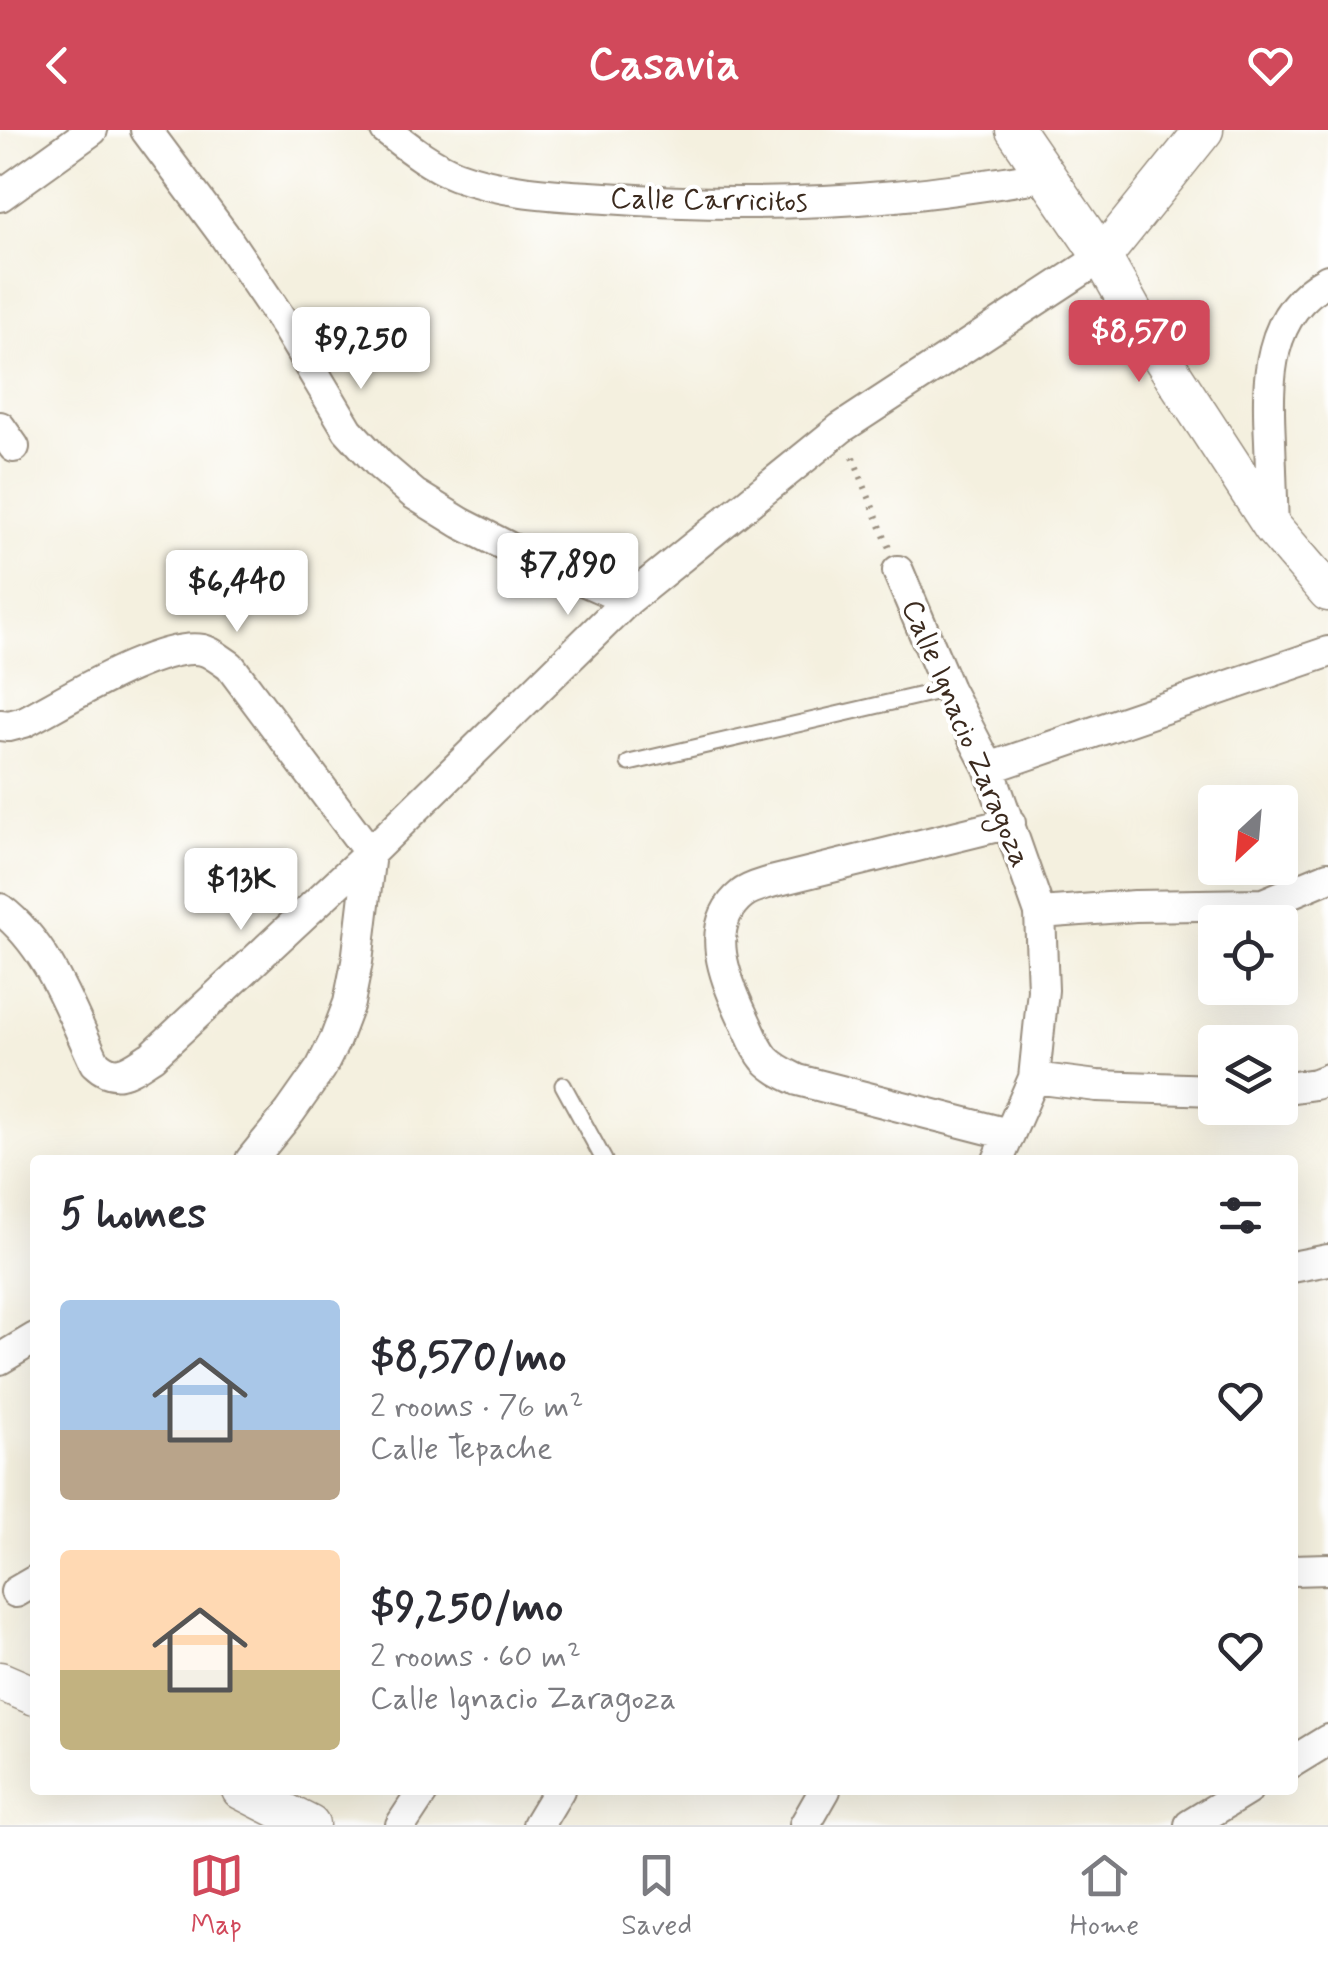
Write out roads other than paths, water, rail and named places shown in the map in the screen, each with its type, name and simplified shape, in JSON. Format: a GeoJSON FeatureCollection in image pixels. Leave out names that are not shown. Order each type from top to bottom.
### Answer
{"type":"FeatureCollection","features":[{"type":"Feature","properties":{"kind":"street"},"geometry":{"type":"LineString","coordinates":[[0,196],[92,130]]}},
{"type":"Feature","properties":{"kind":"street"},"geometry":{"type":"LineString","coordinates":[[146,130],[224,235],[348,430],[380,465],[414,494],[461,523],[628,600]]}},
{"type":"Feature","properties":{"kind":"street","name":"Calle Carricitos"},"geometry":{"type":"LineString","coordinates":[[386,130],[421,157],[453,174],[490,186],[630,200],[776,203],[847,199],[1046,176]]}},
{"type":"Feature","properties":{"kind":"street"},"geometry":{"type":"LineString","coordinates":[[1016,130],[1102,256],[1138,321],[1273,528],[1328,592]]}},
{"type":"Feature","properties":{"kind":"street"},"geometry":{"type":"LineString","coordinates":[[0,909],[15,920],[46,960],[95,1063],[109,1073],[119,1074],[152,1056],[370,853],[628,600],[841,428],[1102,256],[1204,130]]}},
{"type":"Feature","properties":{"kind":"street"},"geometry":{"type":"LineString","coordinates":[[1273,528],[1268,392],[1273,352],[1296,306],[1328,280]]}},
{"type":"Feature","properties":{"kind":"street","name":"Calle Ignacio Zaragoza"},"geometry":{"type":"LineString","coordinates":[[898,571],[948,689],[989,768],[1040,912],[1042,990],[1034,1078],[1003,1147]]}},
{"type":"Feature","properties":{"kind":"street"},"geometry":{"type":"LineString","coordinates":[[0,725],[24,722],[169,651],[204,650],[230,666],[370,853],[357,962],[335,1040],[311,1083],[255,1155]]}},
{"type":"Feature","properties":{"kind":"street"},"geometry":{"type":"LineString","coordinates":[[989,768],[1328,652]]}},
{"type":"Feature","properties":{"kind":"street"},"geometry":{"type":"LineString","coordinates":[[1003,1147],[781,1072],[759,1050],[741,1013],[723,973],[720,939],[724,918],[732,906],[743,893],[757,887],[1010,823]]}},
{"type":"Feature","properties":{"kind":"street"},"geometry":{"type":"LineString","coordinates":[[1040,912],[1263,904],[1328,877]]}},
{"type":"Feature","properties":{"kind":"street"},"geometry":{"type":"LineString","coordinates":[[1034,1078],[1097,1086],[1198,1089]]}},
{"type":"Feature","properties":{"kind":"street"},"geometry":{"type":"LineString","coordinates":[[1298,1086],[1328,1079]]}},
{"type":"Feature","properties":{"kind":"street"},"geometry":{"type":"LineString","coordinates":[[1298,1266],[1328,1260]]}},
{"type":"Feature","properties":{"kind":"street"},"geometry":{"type":"LineString","coordinates":[[0,1359],[30,1341]]}},
{"type":"Feature","properties":{"kind":"street"},"geometry":{"type":"LineString","coordinates":[[1298,1570],[1328,1570]]}},
{"type":"Feature","properties":{"kind":"street"},"geometry":{"type":"LineString","coordinates":[[0,1681],[30,1694]]}},
{"type":"Feature","properties":{"kind":"street"},"geometry":{"type":"LineString","coordinates":[[1298,1758],[1328,1740]]}},
{"type":"Feature","properties":{"kind":"street"},"geometry":{"type":"LineString","coordinates":[[249,1795],[297,1823]]}},
{"type":"Feature","properties":{"kind":"street"},"geometry":{"type":"LineString","coordinates":[[400,1825],[421,1795]]}},
{"type":"Feature","properties":{"kind":"street"},"geometry":{"type":"LineString","coordinates":[[538,1825],[555,1795]]}},
{"type":"Feature","properties":{"kind":"street"},"geometry":{"type":"LineString","coordinates":[[805,1825],[823,1795]]}},
{"type":"Feature","properties":{"kind":"street"},"geometry":{"type":"LineString","coordinates":[[1190,1825],[1239,1795]]}},
{"type":"Feature","properties":{"kind":"lane"},"geometry":{"type":"LineString","coordinates":[[630,763],[948,689]]}},
{"type":"Feature","properties":{"kind":"lane"},"geometry":{"type":"LineString","coordinates":[[563,1085],[601,1155]]}}]}
